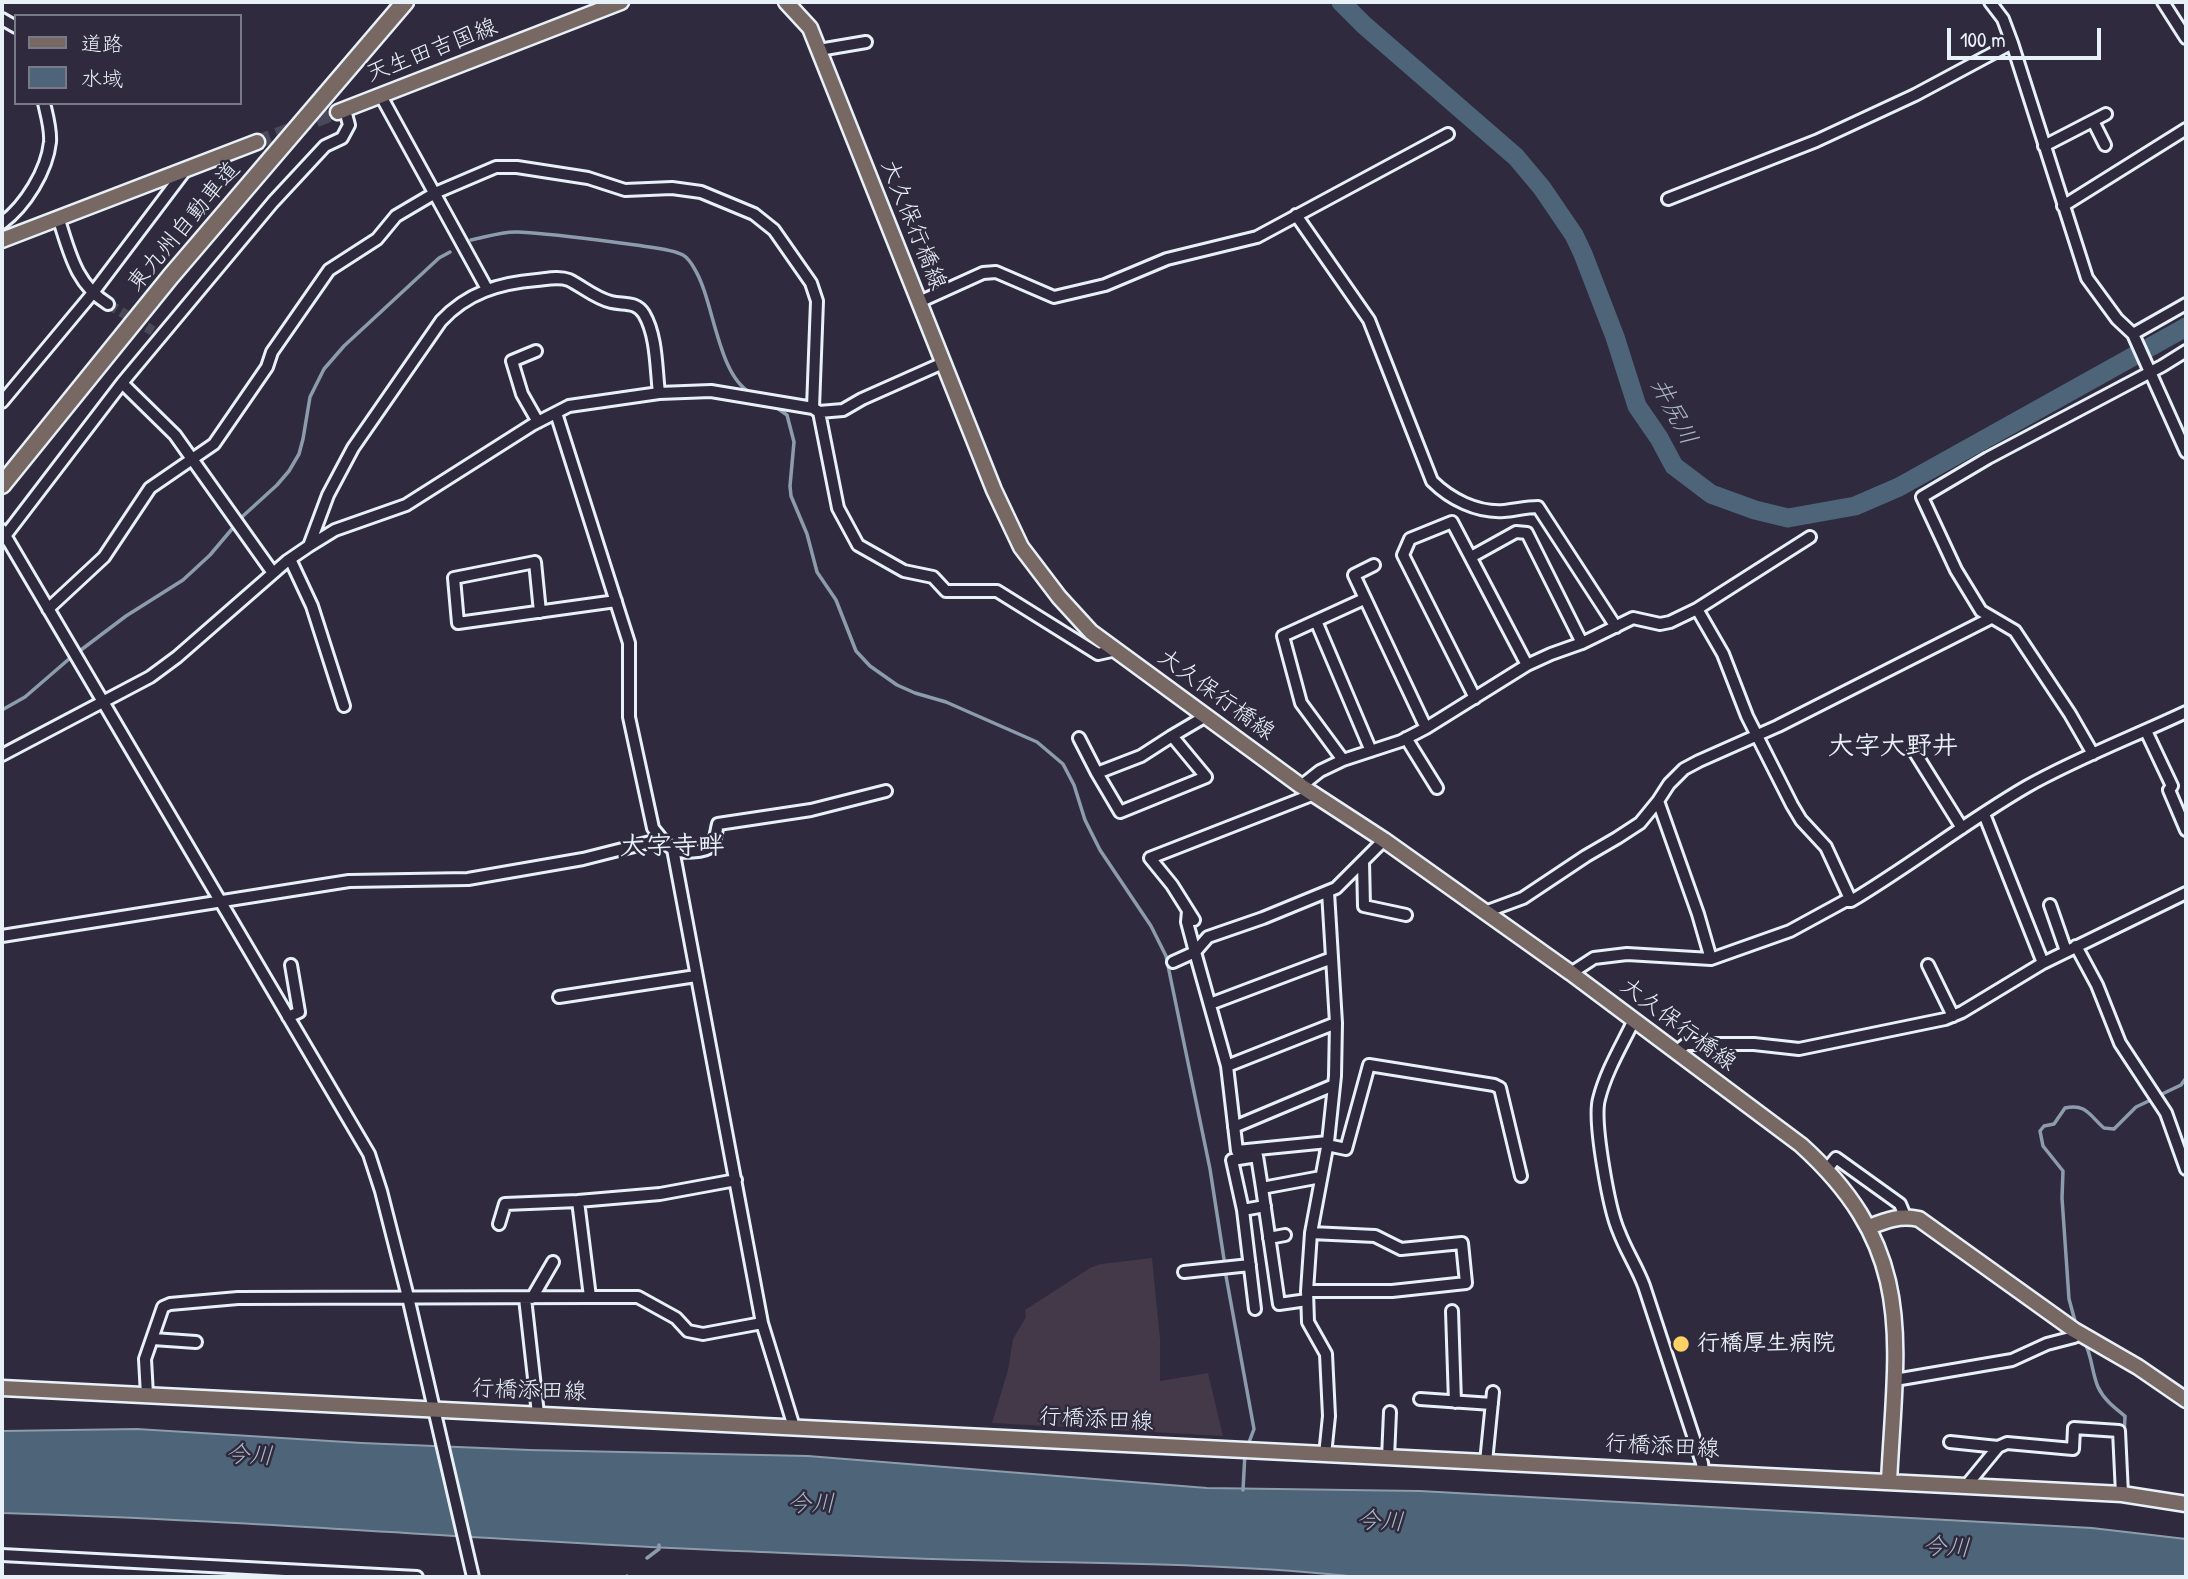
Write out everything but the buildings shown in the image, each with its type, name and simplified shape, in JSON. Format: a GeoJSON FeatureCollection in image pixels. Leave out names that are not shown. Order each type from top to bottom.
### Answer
{"type":"FeatureCollection","features":[{"type":"Feature","properties":{"kind":"highway","name":"東九州自動車道"},"geometry":{"type":"LineString","coordinates":[[2,485],[171,276],[405,2]]}},
{"type":"Feature","properties":{"kind":"highway"},"geometry":{"type":"LineString","coordinates":[[2,475],[45,420],[96,369]]}},
{"type":"Feature","properties":{"kind":"highway"},"geometry":{"type":"LineString","coordinates":[[2,496],[48,428]]}},
{"type":"Feature","properties":{"kind":"main road","name":"天生田吉国線"},"geometry":{"type":"LineString","coordinates":[[341,111],[621,2]]}},
{"type":"Feature","properties":{"kind":"main road","name":"大久保行橋線"},"geometry":{"type":"LineString","coordinates":[[786,2],[810,28],[993,490],[1021,547],[1074,615],[1091,632],[1206,716],[1571,973],[1801,1145],[1827,1169],[1852,1199],[1869,1227],[1881,1255],[1893,1304],[1896,1329],[1895,1380],[1889,1482]]}},
{"type":"Feature","properties":{"kind":"main road"},"geometry":{"type":"LineString","coordinates":[[2,240],[257,142]]}},
{"type":"Feature","properties":{"kind":"main road"},"geometry":{"type":"LineString","coordinates":[[1869,1227],[1905,1216],[1919,1219],[2074,1330],[2138,1367],[2186,1400]]}},
{"type":"Feature","properties":{"kind":"main road","name":"行橋添田線"},"geometry":{"type":"LineString","coordinates":[[2,1388],[435,1414],[538,1414],[2122,1494],[2186,1504]]}},
{"type":"Feature","properties":{"kind":"street"},"geometry":{"type":"LineString","coordinates":[[1990,2],[2003,19],[2012,43],[2087,278],[2117,319],[2135,337],[2186,452]]}},
{"type":"Feature","properties":{"kind":"street"},"geometry":{"type":"LineString","coordinates":[[2163,2],[2186,38]]}},
{"type":"Feature","properties":{"kind":"street"},"geometry":{"type":"LineString","coordinates":[[819,50],[866,42]]}},
{"type":"Feature","properties":{"kind":"street"},"geometry":{"type":"LineString","coordinates":[[1668,199],[1816,141],[1915,95],[2012,43]]}},
{"type":"Feature","properties":{"kind":"street"},"geometry":{"type":"LineString","coordinates":[[381,96],[487,289]]}},
{"type":"Feature","properties":{"kind":"street"},"geometry":{"type":"LineString","coordinates":[[2,223],[29,193],[47,154],[49,131],[44,105]]}},
{"type":"Feature","properties":{"kind":"street"},"geometry":{"type":"LineString","coordinates":[[341,111],[349,125],[342,138],[325,146],[157,334],[3,535],[369,1154],[408,1297],[472,1574]]}},
{"type":"Feature","properties":{"kind":"street"},"geometry":{"type":"LineString","coordinates":[[2044,146],[2106,114]]}},
{"type":"Feature","properties":{"kind":"street"},"geometry":{"type":"LineString","coordinates":[[2093,121],[2105,145]]}},
{"type":"Feature","properties":{"kind":"street"},"geometry":{"type":"LineString","coordinates":[[2063,206],[2186,129]]}},
{"type":"Feature","properties":{"kind":"street"},"geometry":{"type":"LineString","coordinates":[[919,302],[983,273],[996,272],[1054,297],[1105,285],[1167,259],[1257,237],[1448,134]]}},
{"type":"Feature","properties":{"kind":"street"},"geometry":{"type":"LineString","coordinates":[[48,609],[104,557],[150,488],[214,444],[267,367],[272,352],[329,270],[377,239],[396,216],[435,193],[496,167],[517,167],[588,178],[625,190],[672,188],[701,192],[754,214],[774,230],[811,283],[817,301],[816,410],[838,508],[858,545],[904,571],[933,577],[946,592],[997,591],[1098,654],[1116,650]]}},
{"type":"Feature","properties":{"kind":"street"},"geometry":{"type":"LineString","coordinates":[[2,402],[92,294],[184,172]]}},
{"type":"Feature","properties":{"kind":"street"},"geometry":{"type":"LineString","coordinates":[[1296,215],[1369,320],[1432,481],[1444,492],[1467,504],[1501,511],[1538,507],[1616,627]]}},
{"type":"Feature","properties":{"kind":"street"},"geometry":{"type":"LineString","coordinates":[[59,220],[74,268],[92,294],[108,304]]}},
{"type":"Feature","properties":{"kind":"street"},"geometry":{"type":"LineString","coordinates":[[309,546],[328,495],[353,448],[441,321],[452,309],[487,289],[510,282],[560,278],[569,280],[601,298],[612,302],[629,302],[640,308],[646,316],[652,335],[659,393]]}},
{"type":"Feature","properties":{"kind":"street"},"geometry":{"type":"LineString","coordinates":[[2135,337],[2186,304]]}},
{"type":"Feature","properties":{"kind":"street"},"geometry":{"type":"LineString","coordinates":[[536,351],[512,361],[522,394],[538,422]]}},
{"type":"Feature","properties":{"kind":"street"},"geometry":{"type":"LineString","coordinates":[[2093,754],[2015,631],[1982,611],[1956,570],[1922,497],[1988,458],[2186,351]]}},
{"type":"Feature","properties":{"kind":"street"},"geometry":{"type":"LineString","coordinates":[[2,755],[150,677],[309,546],[335,530],[406,505],[538,422],[569,406],[659,393],[711,391],[816,410],[843,410],[943,363]]}},
{"type":"Feature","properties":{"kind":"street"},"geometry":{"type":"LineString","coordinates":[[122,383],[175,435],[273,573]]}},
{"type":"Feature","properties":{"kind":"street"},"geometry":{"type":"LineString","coordinates":[[556,414],[629,643],[629,717],[653,828],[673,849],[762,1322],[794,1427]]}},
{"type":"Feature","properties":{"kind":"street"},"geometry":{"type":"LineString","coordinates":[[1475,698],[1403,555],[1409,539],[1452,522],[1527,665]]}},
{"type":"Feature","properties":{"kind":"street"},"geometry":{"type":"LineString","coordinates":[[1471,557],[1516,532],[1527,533],[1582,643]]}},
{"type":"Feature","properties":{"kind":"street"},"geometry":{"type":"LineString","coordinates":[[1521,1176],[1500,1088],[1369,1065],[1346,1149],[1327,1143],[1237,1151],[1227,1066],[1187,922],[1191,916],[1172,885],[1150,858],[1308,790],[1320,771],[1426,728],[1527,665],[1582,643],[1633,618],[1660,624],[1697,609],[1810,537]]}},
{"type":"Feature","properties":{"kind":"street"},"geometry":{"type":"LineString","coordinates":[[290,559],[312,606],[344,706]]}},
{"type":"Feature","properties":{"kind":"street"},"geometry":{"type":"LineString","coordinates":[[540,612],[535,562],[454,578],[458,623],[540,612],[616,601]]}},
{"type":"Feature","properties":{"kind":"street"},"geometry":{"type":"LineString","coordinates":[[1374,565],[1354,575],[1426,728]]}},
{"type":"Feature","properties":{"kind":"street"},"geometry":{"type":"LineString","coordinates":[[1343,760],[1301,703],[1283,636],[1364,599]]}},
{"type":"Feature","properties":{"kind":"street"},"geometry":{"type":"LineString","coordinates":[[1697,609],[1723,654],[1757,737],[1801,820],[1826,847],[1851,901]]}},
{"type":"Feature","properties":{"kind":"street"},"geometry":{"type":"LineString","coordinates":[[1485,912],[1523,898],[1640,823],[1669,784],[1684,769],[1757,737],[1991,618]]}},
{"type":"Feature","properties":{"kind":"street"},"geometry":{"type":"LineString","coordinates":[[1316,621],[1371,751]]}},
{"type":"Feature","properties":{"kind":"street"},"geometry":{"type":"LineString","coordinates":[[1571,973],[1594,958],[1627,954],[1711,959],[1790,931],[1845,901],[1851,901],[2028,787],[2186,712]]}},
{"type":"Feature","properties":{"kind":"street"},"geometry":{"type":"LineString","coordinates":[[1097,773],[1141,756],[1206,716]]}},
{"type":"Feature","properties":{"kind":"street"},"geometry":{"type":"LineString","coordinates":[[2146,731],[2172,786],[2169,790],[2171,797],[2186,830]]}},
{"type":"Feature","properties":{"kind":"street"},"geometry":{"type":"LineString","coordinates":[[1079,738],[1120,812],[1206,777],[1172,736]]}},
{"type":"Feature","properties":{"kind":"street"},"geometry":{"type":"LineString","coordinates":[[1406,738],[1437,788]]}},
{"type":"Feature","properties":{"kind":"street"},"geometry":{"type":"LineString","coordinates":[[1914,751],[1962,828]]}},
{"type":"Feature","properties":{"kind":"street"},"geometry":{"type":"LineString","coordinates":[[673,849],[703,851],[710,848],[718,824],[811,810],[886,791]]}},
{"type":"Feature","properties":{"kind":"street"},"geometry":{"type":"LineString","coordinates":[[1658,801],[1711,959]]}},
{"type":"Feature","properties":{"kind":"street"},"geometry":{"type":"LineString","coordinates":[[1984,814],[2043,963]]}},
{"type":"Feature","properties":{"kind":"street"},"geometry":{"type":"LineString","coordinates":[[2,936],[348,881],[468,878],[583,859],[662,839]]}},
{"type":"Feature","properties":{"kind":"street"},"geometry":{"type":"LineString","coordinates":[[1174,962],[1195,952],[1208,937],[1336,888],[1384,840]]}},
{"type":"Feature","properties":{"kind":"street"},"geometry":{"type":"LineString","coordinates":[[1363,862],[1364,906],[1406,915]]}},
{"type":"Feature","properties":{"kind":"street"},"geometry":{"type":"LineString","coordinates":[[1325,1455],[1329,1416],[1326,1354],[1308,1322],[1307,1296],[1311,1233],[1334,1085],[1336,1023],[1328,892]]}},
{"type":"Feature","properties":{"kind":"street"},"geometry":{"type":"LineString","coordinates":[[1676,1052],[1686,1044],[1754,1044],[1799,1049],[1953,1016],[2071,948],[2186,893]]}},
{"type":"Feature","properties":{"kind":"street"},"geometry":{"type":"LineString","coordinates":[[2050,905],[2071,948],[2096,985],[2120,1044],[2166,1113],[2186,1169]]}},
{"type":"Feature","properties":{"kind":"street"},"geometry":{"type":"LineString","coordinates":[[1210,1004],[1332,958]]}},
{"type":"Feature","properties":{"kind":"street"},"geometry":{"type":"LineString","coordinates":[[288,1017],[299,1012],[291,964]]}},
{"type":"Feature","properties":{"kind":"street"},"geometry":{"type":"LineString","coordinates":[[1928,965],[1953,1016]]}},
{"type":"Feature","properties":{"kind":"street"},"geometry":{"type":"LineString","coordinates":[[559,997],[696,976]]}},
{"type":"Feature","properties":{"kind":"street"},"geometry":{"type":"LineString","coordinates":[[1634,1020],[1598,1100],[1597,1125],[1619,1232],[1644,1286],[1703,1472]]}},
{"type":"Feature","properties":{"kind":"street"},"geometry":{"type":"LineString","coordinates":[[1227,1066],[1336,1023]]}},
{"type":"Feature","properties":{"kind":"street"},"geometry":{"type":"LineString","coordinates":[[1234,1127],[1334,1085]]}},
{"type":"Feature","properties":{"kind":"street"},"geometry":{"type":"LineString","coordinates":[[1255,1309],[1243,1210],[1232,1160],[1257,1156],[1279,1304],[1307,1296],[1392,1292],[1466,1283],[1462,1243],[1401,1250],[1375,1236],[1311,1233]]}},
{"type":"Feature","properties":{"kind":"street"},"geometry":{"type":"LineString","coordinates":[[1827,1169],[1836,1158],[1900,1204],[1905,1216]]}},
{"type":"Feature","properties":{"kind":"street"},"geometry":{"type":"LineString","coordinates":[[1262,1188],[1321,1177]]}},
{"type":"Feature","properties":{"kind":"street"},"geometry":{"type":"LineString","coordinates":[[499,1224],[505,1204],[513,1202],[578,1201],[660,1194],[736,1180]]}},
{"type":"Feature","properties":{"kind":"street"},"geometry":{"type":"LineString","coordinates":[[578,1201],[590,1297]]}},
{"type":"Feature","properties":{"kind":"street"},"geometry":{"type":"LineString","coordinates":[[1243,1210],[1265,1206]]}},
{"type":"Feature","properties":{"kind":"street"},"geometry":{"type":"LineString","coordinates":[[1269,1238],[1285,1235]]}},
{"type":"Feature","properties":{"kind":"street"},"geometry":{"type":"LineString","coordinates":[[1184,1272],[1272,1259]]}},
{"type":"Feature","properties":{"kind":"street"},"geometry":{"type":"LineString","coordinates":[[538,1414],[528,1298],[553,1262]]}},
{"type":"Feature","properties":{"kind":"street"},"geometry":{"type":"LineString","coordinates":[[147,1395],[145,1359],[163,1307],[179,1302],[238,1298],[638,1297],[676,1318],[688,1331],[703,1334],[762,1322]]}},
{"type":"Feature","properties":{"kind":"street"},"geometry":{"type":"LineString","coordinates":[[1452,1311],[1455,1402]]}},
{"type":"Feature","properties":{"kind":"street"},"geometry":{"type":"LineString","coordinates":[[1895,1380],[2012,1360],[2047,1344],[2074,1336],[2074,1330]]}},
{"type":"Feature","properties":{"kind":"street"},"geometry":{"type":"LineString","coordinates":[[153,1339],[196,1342]]}},
{"type":"Feature","properties":{"kind":"street"},"geometry":{"type":"LineString","coordinates":[[1420,1399],[1455,1402],[1493,1398],[1486,1462]]}},
{"type":"Feature","properties":{"kind":"street"},"geometry":{"type":"LineString","coordinates":[[1388,1458],[1390,1412]]}},
{"type":"Feature","properties":{"kind":"street"},"geometry":{"type":"LineString","coordinates":[[1966,1486],[1998,1447],[2007,1443],[2073,1449],[2074,1429],[2119,1431],[2122,1494]]}},
{"type":"Feature","properties":{"kind":"street"},"geometry":{"type":"LineString","coordinates":[[1950,1441],[1998,1447]]}},
{"type":"Feature","properties":{"kind":"street"},"geometry":{"type":"LineString","coordinates":[[2,1555],[330,1575],[417,1577]]}},
{"type":"Feature","properties":{"kind":"shaded area"},"geometry":{"type":"Polygon","coordinates":[[[1152,1258],[1160,1339],[1160,1381],[1208,1373],[1223,1436],[992,1423],[1008,1370],[1013,1339],[1026,1317],[1025,1310],[1090,1268],[1101,1264],[1152,1258]]]}},
{"type":"Feature","properties":{"kind":"water","name":"今川"},"geometry":{"type":"Polygon","coordinates":[[[137,1429],[530,1450],[808,1456],[1207,1488],[1420,1491],[2092,1528],[2186,1539],[2186,1577],[1358,1577],[1213,1567],[738,1551],[186,1520],[2,1513],[2,1431],[137,1429]]]}},
{"type":"Feature","properties":{"kind":"waterway","name":"井尻川"},"geometry":{"type":"LineString","coordinates":[[1341,2],[1516,157],[1542,188],[1574,235],[1583,254],[1615,337],[1637,406],[1674,466],[1711,494],[1755,510],[1788,518],[1855,506],[1899,487],[2186,327]]}},
{"type":"Feature","properties":{"kind":"waterway"},"geometry":{"type":"LineString","coordinates":[[471,240],[506,232],[533,233],[654,247],[683,255],[701,282],[723,354],[740,384],[751,393]]}},
{"type":"Feature","properties":{"kind":"waterway"},"geometry":{"type":"LineString","coordinates":[[2,710],[25,697],[69,659],[126,616],[183,580],[210,555],[243,516],[289,471],[299,454],[310,397],[324,369],[344,346],[439,258],[450,252]]}},
{"type":"Feature","properties":{"kind":"waterway"},"geometry":{"type":"LineString","coordinates":[[773,405],[787,415],[794,442],[791,496],[807,534],[817,572],[836,600],[856,651],[870,666],[897,685],[946,702],[1037,742],[1063,764],[1100,850],[1151,926],[1166,956],[1210,1169],[1224,1259]]}},
{"type":"Feature","properties":{"kind":"waterway"},"geometry":{"type":"LineString","coordinates":[[2160,1095],[2181,1085],[2186,1078]]}},
{"type":"Feature","properties":{"kind":"waterway"},"geometry":{"type":"LineString","coordinates":[[2075,1321],[2069,1299],[2062,1198],[2063,1171],[2043,1146],[2040,1131],[2044,1126],[2054,1124],[2065,1108],[2072,1107],[2083,1109],[2104,1128],[2114,1129],[2136,1107],[2153,1099]]}},
{"type":"Feature","properties":{"kind":"waterway"},"geometry":{"type":"LineString","coordinates":[[1226,1276],[1254,1429],[1248,1445]]}},
{"type":"Feature","properties":{"kind":"waterway"},"geometry":{"type":"LineString","coordinates":[[2085,1343],[2100,1392],[2125,1416],[2124,1438]]}},
{"type":"Feature","properties":{"kind":"waterway"},"geometry":{"type":"LineString","coordinates":[[1243,1490],[1245,1453]]}},
{"type":"Feature","properties":{"kind":"waterway"},"geometry":{"type":"LineString","coordinates":[[647,1558],[659,1549],[659,1545]]}},
{"type":"Feature","properties":{"kind":"tunnel"},"geometry":{"type":"LineString","coordinates":[[257,142],[338,112]]}},
{"type":"Feature","properties":{"kind":"tunnel"},"geometry":{"type":"LineString","coordinates":[[108,304],[153,331]]}},
{"type":"Feature","properties":{"kind":"place","name":"行橋厚生病院"},"geometry":{"type":"Point","coordinates":[1681,1344]}},
{"type":"Feature","properties":{"kind":"district","name":"大字大野井"},"geometry":{"type":"Point","coordinates":[1893,747]}},
{"type":"Feature","properties":{"kind":"district","name":"大字寺畔"},"geometry":{"type":"Point","coordinates":[672,847]}}]}
